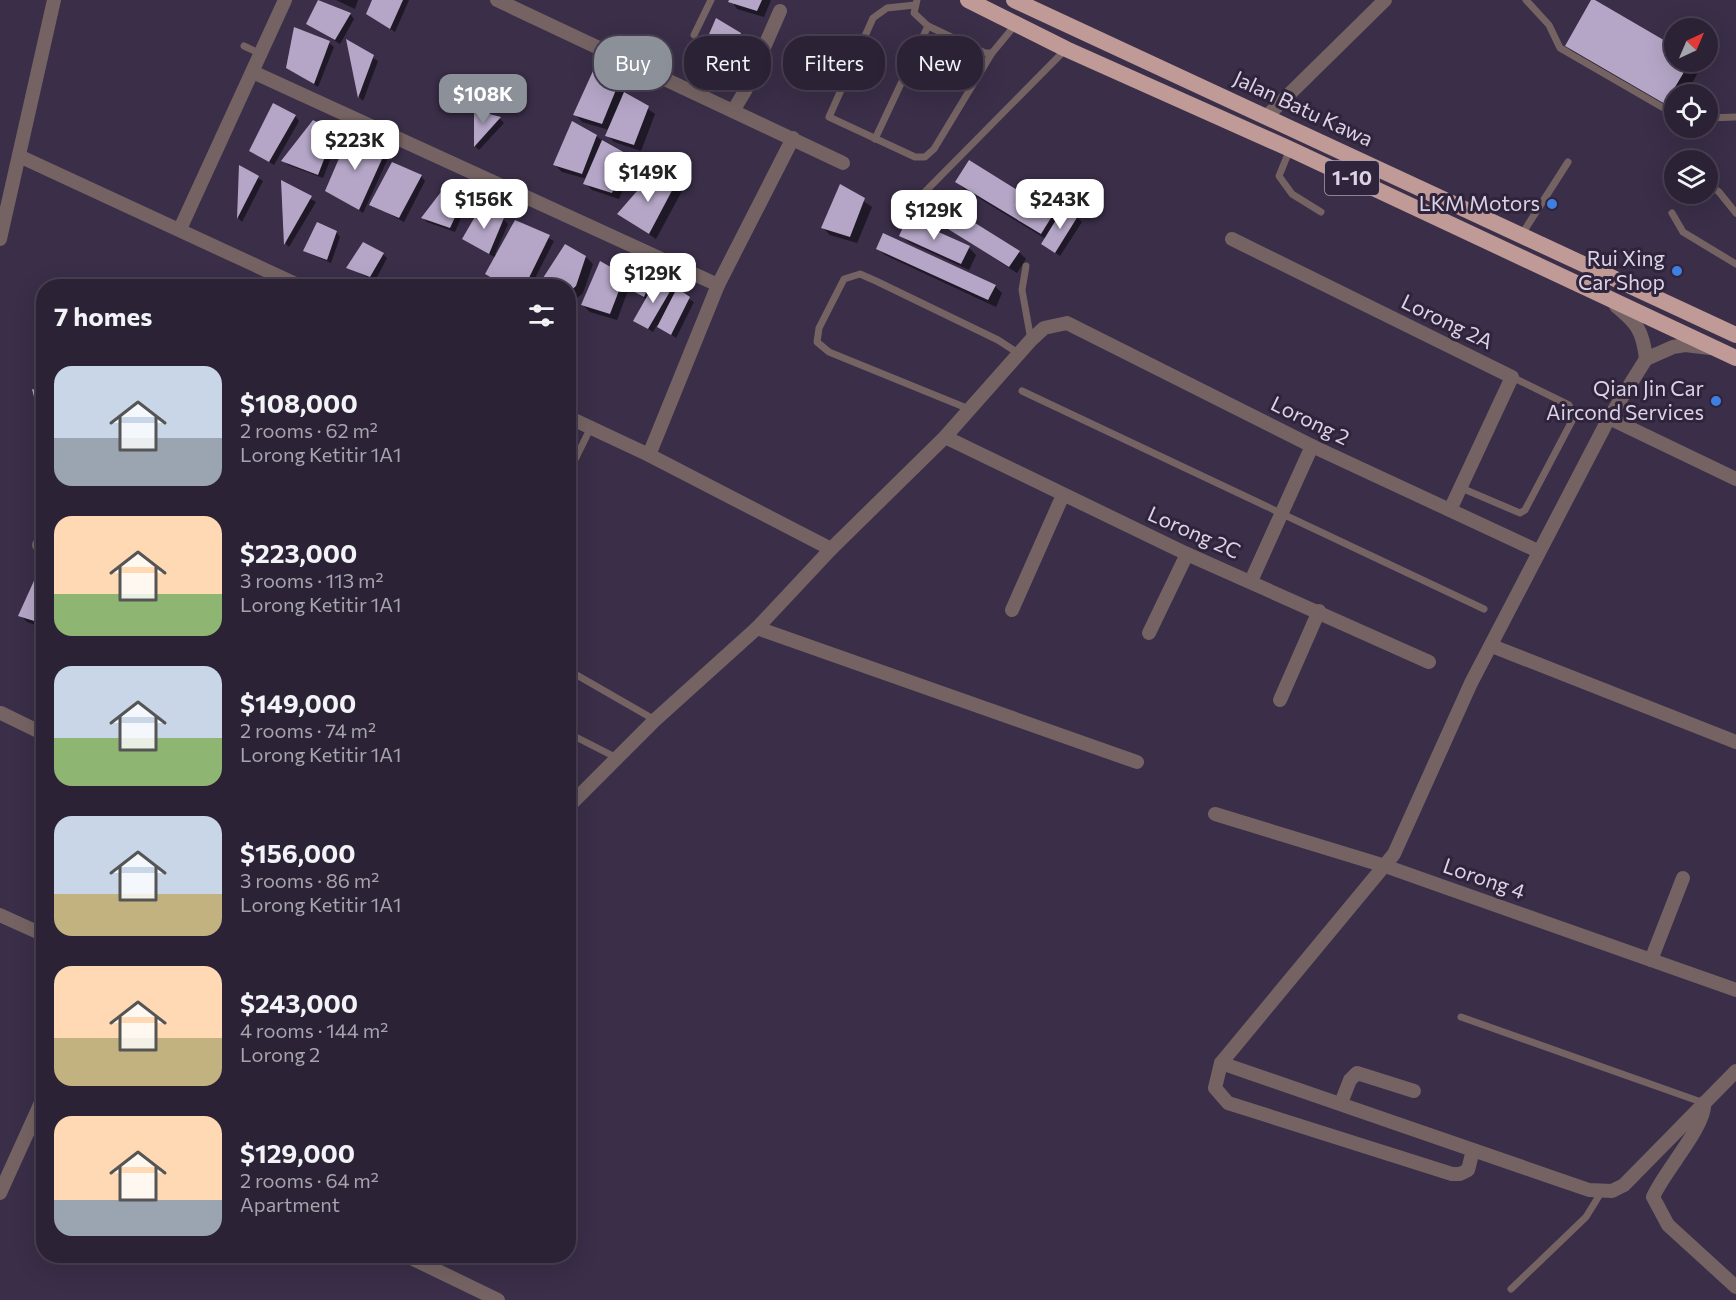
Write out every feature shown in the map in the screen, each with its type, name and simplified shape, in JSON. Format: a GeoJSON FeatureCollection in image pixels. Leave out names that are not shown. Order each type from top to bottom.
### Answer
{"type":"FeatureCollection","features":[{"type":"Feature","properties":{"kind":"highway","name":"Jalan Batu Kawa"},"geometry":{"type":"LineString","coordinates":[[968,0],[1066,49],[1290,149],[1736,358]]}},
{"type":"Feature","properties":{"kind":"highway","name":"Jalan Batu Kawa"},"geometry":{"type":"LineString","coordinates":[[1014,0],[1736,335]]}},
{"type":"Feature","properties":{"kind":"street"},"geometry":{"type":"LineString","coordinates":[[0,239],[54,0]]}},
{"type":"Feature","properties":{"kind":"street"},"geometry":{"type":"LineString","coordinates":[[180,229],[285,0]]}},
{"type":"Feature","properties":{"kind":"street"},"geometry":{"type":"LineString","coordinates":[[497,0],[843,163]]}},
{"type":"Feature","properties":{"kind":"street"},"geometry":{"type":"LineString","coordinates":[[1266,117],[1385,0]]}},
{"type":"Feature","properties":{"kind":"street"},"geometry":{"type":"LineString","coordinates":[[733,111],[745,91],[780,11]]}},
{"type":"Feature","properties":{"kind":"street"},"geometry":{"type":"LineString","coordinates":[[253,72],[718,285]]}},
{"type":"Feature","properties":{"kind":"street"},"geometry":{"type":"LineString","coordinates":[[649,455],[718,285],[793,138]]}},
{"type":"Feature","properties":{"kind":"street"},"geometry":{"type":"LineString","coordinates":[[19,156],[285,279]]}},
{"type":"Feature","properties":{"kind":"street","name":"Lorong 2A"},"geometry":{"type":"LineString","coordinates":[[1233,239],[1512,377]]}},
{"type":"Feature","properties":{"kind":"street"},"geometry":{"type":"LineString","coordinates":[[1602,296],[1637,323],[1644,343],[1646,359]]}},
{"type":"Feature","properties":{"kind":"street","name":"Lorong 2"},"geometry":{"type":"LineString","coordinates":[[1031,340],[1044,328],[1066,323],[1312,446],[1538,551]]}},
{"type":"Feature","properties":{"kind":"street"},"geometry":{"type":"LineString","coordinates":[[576,799],[619,759],[655,720],[757,628],[831,549],[945,437],[1031,340]]}},
{"type":"Feature","properties":{"kind":"street"},"geometry":{"type":"LineString","coordinates":[[1473,1150],[1468,1170],[1460,1174],[1452,1174],[1228,1103],[1215,1088],[1221,1064],[1236,1041],[1394,854],[1471,683],[1492,646],[1538,551],[1609,418],[1646,359],[1673,347],[1685,345],[1712,348]]}},
{"type":"Feature","properties":{"kind":"street"},"geometry":{"type":"LineString","coordinates":[[1450,510],[1512,377]]}},
{"type":"Feature","properties":{"kind":"street"},"geometry":{"type":"LineString","coordinates":[[1609,418],[1736,479]]}},
{"type":"Feature","properties":{"kind":"street"},"geometry":{"type":"LineString","coordinates":[[576,420],[649,455],[831,549]]}},
{"type":"Feature","properties":{"kind":"street","name":"Lorong 2C"},"geometry":{"type":"LineString","coordinates":[[945,437],[1187,554],[1429,662]]}},
{"type":"Feature","properties":{"kind":"street"},"geometry":{"type":"LineString","coordinates":[[1251,581],[1312,446]]}},
{"type":"Feature","properties":{"kind":"street"},"geometry":{"type":"LineString","coordinates":[[1012,610],[1063,495]]}},
{"type":"Feature","properties":{"kind":"street"},"geometry":{"type":"LineString","coordinates":[[1149,633],[1187,554]]}},
{"type":"Feature","properties":{"kind":"street"},"geometry":{"type":"LineString","coordinates":[[1280,700],[1319,611]]}},
{"type":"Feature","properties":{"kind":"street"},"geometry":{"type":"LineString","coordinates":[[757,628],[1137,762]]}},
{"type":"Feature","properties":{"kind":"street"},"geometry":{"type":"LineString","coordinates":[[1492,646],[1736,742]]}},
{"type":"Feature","properties":{"kind":"street"},"geometry":{"type":"LineString","coordinates":[[1,713],[36,730]]}},
{"type":"Feature","properties":{"kind":"street","name":"Lorong 4"},"geometry":{"type":"LineString","coordinates":[[1215,814],[1385,866],[1736,990]]}},
{"type":"Feature","properties":{"kind":"street"},"geometry":{"type":"LineString","coordinates":[[1651,960],[1683,878]]}},
{"type":"Feature","properties":{"kind":"street"},"geometry":{"type":"LineString","coordinates":[[0,915],[36,931]]}},
{"type":"Feature","properties":{"kind":"street"},"geometry":{"type":"LineString","coordinates":[[1221,1064],[1341,1103],[1589,1190],[1602,1191],[1624,1185],[1736,1071]]}},
{"type":"Feature","properties":{"kind":"street"},"geometry":{"type":"LineString","coordinates":[[1341,1103],[1350,1080],[1357,1073],[1414,1091]]}},
{"type":"Feature","properties":{"kind":"street"},"geometry":{"type":"LineString","coordinates":[[1704,1103],[1703,1118],[1661,1178],[1653,1197],[1668,1225],[1736,1287]]}},
{"type":"Feature","properties":{"kind":"street"},"geometry":{"type":"LineString","coordinates":[[0,1194],[36,1114]]}},
{"type":"Feature","properties":{"kind":"street"},"geometry":{"type":"LineString","coordinates":[[421,1263],[498,1300]]}},
{"type":"Feature","properties":{"kind":"lane"},"geometry":{"type":"LineString","coordinates":[[694,35],[711,0]]}},
{"type":"Feature","properties":{"kind":"lane"},"geometry":{"type":"LineString","coordinates":[[1526,0],[1549,25],[1560,48],[1664,108]]}},
{"type":"Feature","properties":{"kind":"lane"},"geometry":{"type":"LineString","coordinates":[[992,53],[985,53],[928,26],[914,13],[916,3],[887,8],[873,18],[828,117],[915,157],[925,157],[934,149],[992,53],[1016,24]]}},
{"type":"Feature","properties":{"kind":"lane"},"geometry":{"type":"LineString","coordinates":[[875,139],[928,26]]}},
{"type":"Feature","properties":{"kind":"lane"},"geometry":{"type":"LineString","coordinates":[[244,46],[261,54]]}},
{"type":"Feature","properties":{"kind":"lane"},"geometry":{"type":"LineString","coordinates":[[911,206],[1066,49]]}},
{"type":"Feature","properties":{"kind":"lane"},"geometry":{"type":"LineString","coordinates":[[1718,118],[1736,117]]}},
{"type":"Feature","properties":{"kind":"lane"},"geometry":{"type":"LineString","coordinates":[[1290,149],[1279,176],[1292,194],[1321,212]]}},
{"type":"Feature","properties":{"kind":"lane"},"geometry":{"type":"LineString","coordinates":[[1521,236],[1568,162]]}},
{"type":"Feature","properties":{"kind":"lane"},"geometry":{"type":"LineString","coordinates":[[1718,191],[1736,213]]}},
{"type":"Feature","properties":{"kind":"lane"},"geometry":{"type":"LineString","coordinates":[[1672,213],[1683,232],[1736,264]]}},
{"type":"Feature","properties":{"kind":"lane"},"geometry":{"type":"LineString","coordinates":[[1026,266],[1022,290],[1031,340]]}},
{"type":"Feature","properties":{"kind":"lane"},"geometry":{"type":"LineString","coordinates":[[969,409],[829,352],[817,342],[819,328],[844,279],[860,274],[999,340],[1018,353]]}},
{"type":"Feature","properties":{"kind":"lane"},"geometry":{"type":"LineString","coordinates":[[1459,487],[1520,513],[1525,510],[1574,417],[1569,405],[1512,377]]}},
{"type":"Feature","properties":{"kind":"lane"},"geometry":{"type":"LineString","coordinates":[[1022,391],[1283,512],[1484,609]]}},
{"type":"Feature","properties":{"kind":"lane"},"geometry":{"type":"LineString","coordinates":[[576,458],[591,427]]}},
{"type":"Feature","properties":{"kind":"lane"},"geometry":{"type":"LineString","coordinates":[[576,675],[655,720]]}},
{"type":"Feature","properties":{"kind":"lane"},"geometry":{"type":"LineString","coordinates":[[576,737],[619,759]]}},
{"type":"Feature","properties":{"kind":"lane"},"geometry":{"type":"LineString","coordinates":[[1461,1017],[1704,1103]]}},
{"type":"Feature","properties":{"kind":"lane"},"geometry":{"type":"LineString","coordinates":[[1511,1289],[1586,1217],[1602,1191]]}},
{"type":"Feature","properties":{"kind":"building"},"geometry":{"type":"Polygon","coordinates":[[[318,0],[351,13],[335,40],[306,24],[318,0]]]}},
{"type":"Feature","properties":{"kind":"building"},"geometry":{"type":"Polygon","coordinates":[[[372,0],[403,0],[390,29],[366,14],[372,0]]]}},
{"type":"Feature","properties":{"kind":"building"},"geometry":{"type":"Polygon","coordinates":[[[729,0],[762,0],[757,11],[728,2],[729,0]]]}},
{"type":"Feature","properties":{"kind":"building"},"geometry":{"type":"Polygon","coordinates":[[[1591,0],[1595,0],[1664,40],[1664,72],[1684,72],[1677,84],[1664,84],[1664,103],[1565,46],[1591,0]]]}},
{"type":"Feature","properties":{"kind":"building"},"geometry":{"type":"Polygon","coordinates":[[[716,18],[741,33],[740,36],[708,36],[716,18]]]}},
{"type":"Feature","properties":{"kind":"building"},"geometry":{"type":"Polygon","coordinates":[[[294,27],[330,41],[314,84],[286,68],[294,27]]]}},
{"type":"Feature","properties":{"kind":"building"},"geometry":{"type":"Polygon","coordinates":[[[346,39],[374,55],[358,98],[346,39]]]}},
{"type":"Feature","properties":{"kind":"building"},"geometry":{"type":"Polygon","coordinates":[[[593,71],[594,90],[616,90],[602,124],[573,115],[593,71]]]}},
{"type":"Feature","properties":{"kind":"building"},"geometry":{"type":"Polygon","coordinates":[[[624,92],[649,106],[634,145],[605,136],[624,92]]]}},
{"type":"Feature","properties":{"kind":"building"},"geometry":{"type":"Polygon","coordinates":[[[273,103],[296,115],[269,162],[249,151],[273,103]]]}},
{"type":"Feature","properties":{"kind":"building"},"geometry":{"type":"Polygon","coordinates":[[[474,110],[501,117],[474,147],[474,110]]]}},
{"type":"Feature","properties":{"kind":"building"},"geometry":{"type":"Polygon","coordinates":[[[313,120],[335,131],[318,175],[281,161],[313,120]]]}},
{"type":"Feature","properties":{"kind":"building"},"geometry":{"type":"Polygon","coordinates":[[[572,121],[597,135],[582,174],[553,165],[572,121]]]}},
{"type":"Feature","properties":{"kind":"building"},"geometry":{"type":"Polygon","coordinates":[[[349,135],[387,148],[359,210],[325,191],[349,135]]]}},
{"type":"Feature","properties":{"kind":"building"},"geometry":{"type":"Polygon","coordinates":[[[602,140],[627,154],[612,193],[583,184],[602,140]]]}},
{"type":"Feature","properties":{"kind":"building"},"geometry":{"type":"Polygon","coordinates":[[[969,160],[1054,213],[1041,234],[955,182],[969,160]]]}},
{"type":"Feature","properties":{"kind":"building"},"geometry":{"type":"Polygon","coordinates":[[[392,162],[422,175],[399,218],[369,205],[392,162]]]}},
{"type":"Feature","properties":{"kind":"building"},"geometry":{"type":"Polygon","coordinates":[[[239,165],[259,176],[237,219],[239,165]]]}},
{"type":"Feature","properties":{"kind":"building"},"geometry":{"type":"Polygon","coordinates":[[[651,175],[676,183],[649,234],[617,214],[651,175]]]}},
{"type":"Feature","properties":{"kind":"building"},"geometry":{"type":"Polygon","coordinates":[[[281,180],[312,196],[284,245],[281,180]]]}},
{"type":"Feature","properties":{"kind":"building"},"geometry":{"type":"Polygon","coordinates":[[[840,184],[865,198],[850,237],[821,228],[840,184]]]}},
{"type":"Feature","properties":{"kind":"building"},"geometry":{"type":"Polygon","coordinates":[[[444,188],[464,198],[450,228],[421,218],[444,188]]]}},
{"type":"Feature","properties":{"kind":"building"},"geometry":{"type":"Polygon","coordinates":[[[943,203],[1020,251],[1009,267],[932,219],[943,203]]]}},
{"type":"Feature","properties":{"kind":"building"},"geometry":{"type":"Polygon","coordinates":[[[1064,207],[1078,216],[1055,253],[1041,244],[1064,207]]]}},
{"type":"Feature","properties":{"kind":"building"},"geometry":{"type":"Polygon","coordinates":[[[480,208],[504,218],[489,254],[462,239],[480,208]]]}},
{"type":"Feature","properties":{"kind":"building"},"geometry":{"type":"Polygon","coordinates":[[[907,218],[970,246],[961,264],[899,236],[907,218]]]}},
{"type":"Feature","properties":{"kind":"building"},"geometry":{"type":"Polygon","coordinates":[[[515,220],[550,235],[528,279],[494,279],[485,274],[515,220]]]}},
{"type":"Feature","properties":{"kind":"building"},"geometry":{"type":"Polygon","coordinates":[[[317,222],[337,231],[327,260],[303,251],[317,222]]]}},
{"type":"Feature","properties":{"kind":"building"},"geometry":{"type":"Polygon","coordinates":[[[883,233],[996,285],[988,300],[876,249],[883,233]]]}},
{"type":"Feature","properties":{"kind":"building"},"geometry":{"type":"Polygon","coordinates":[[[363,242],[384,253],[370,277],[346,268],[363,242]]]}},
{"type":"Feature","properties":{"kind":"building"},"geometry":{"type":"Polygon","coordinates":[[[565,244],[586,256],[576,286],[576,279],[543,278],[565,244]]]}},
{"type":"Feature","properties":{"kind":"building"},"geometry":{"type":"Polygon","coordinates":[[[600,261],[625,275],[610,314],[581,305],[600,261]]]}},
{"type":"Feature","properties":{"kind":"building"},"geometry":{"type":"Polygon","coordinates":[[[638,270],[652,279],[644,297],[627,288],[638,270]]]}},
{"type":"Feature","properties":{"kind":"building"},"geometry":{"type":"Polygon","coordinates":[[[657,279],[672,288],[648,329],[633,321],[657,279]]]}},
{"type":"Feature","properties":{"kind":"building"},"geometry":{"type":"Polygon","coordinates":[[[677,288],[690,297],[671,335],[657,327],[677,288]]]}},
{"type":"Feature","properties":{"kind":"building"},"geometry":{"type":"Polygon","coordinates":[[[32,389],[36,390],[36,405],[32,389]]]}},
{"type":"Feature","properties":{"kind":"building"},"geometry":{"type":"Polygon","coordinates":[[[36,576],[36,622],[18,616],[36,576]]]}},
{"type":"Feature","properties":{"kind":"place","name":"LKM Motors"},"geometry":{"type":"Point","coordinates":[1552,204]}},
{"type":"Feature","properties":{"kind":"place","name":"Rui Xing Car Shop"},"geometry":{"type":"Point","coordinates":[1677,271]}},
{"type":"Feature","properties":{"kind":"place","name":"Qian Jin Car Aircond Services"},"geometry":{"type":"Point","coordinates":[1716,401]}}]}
